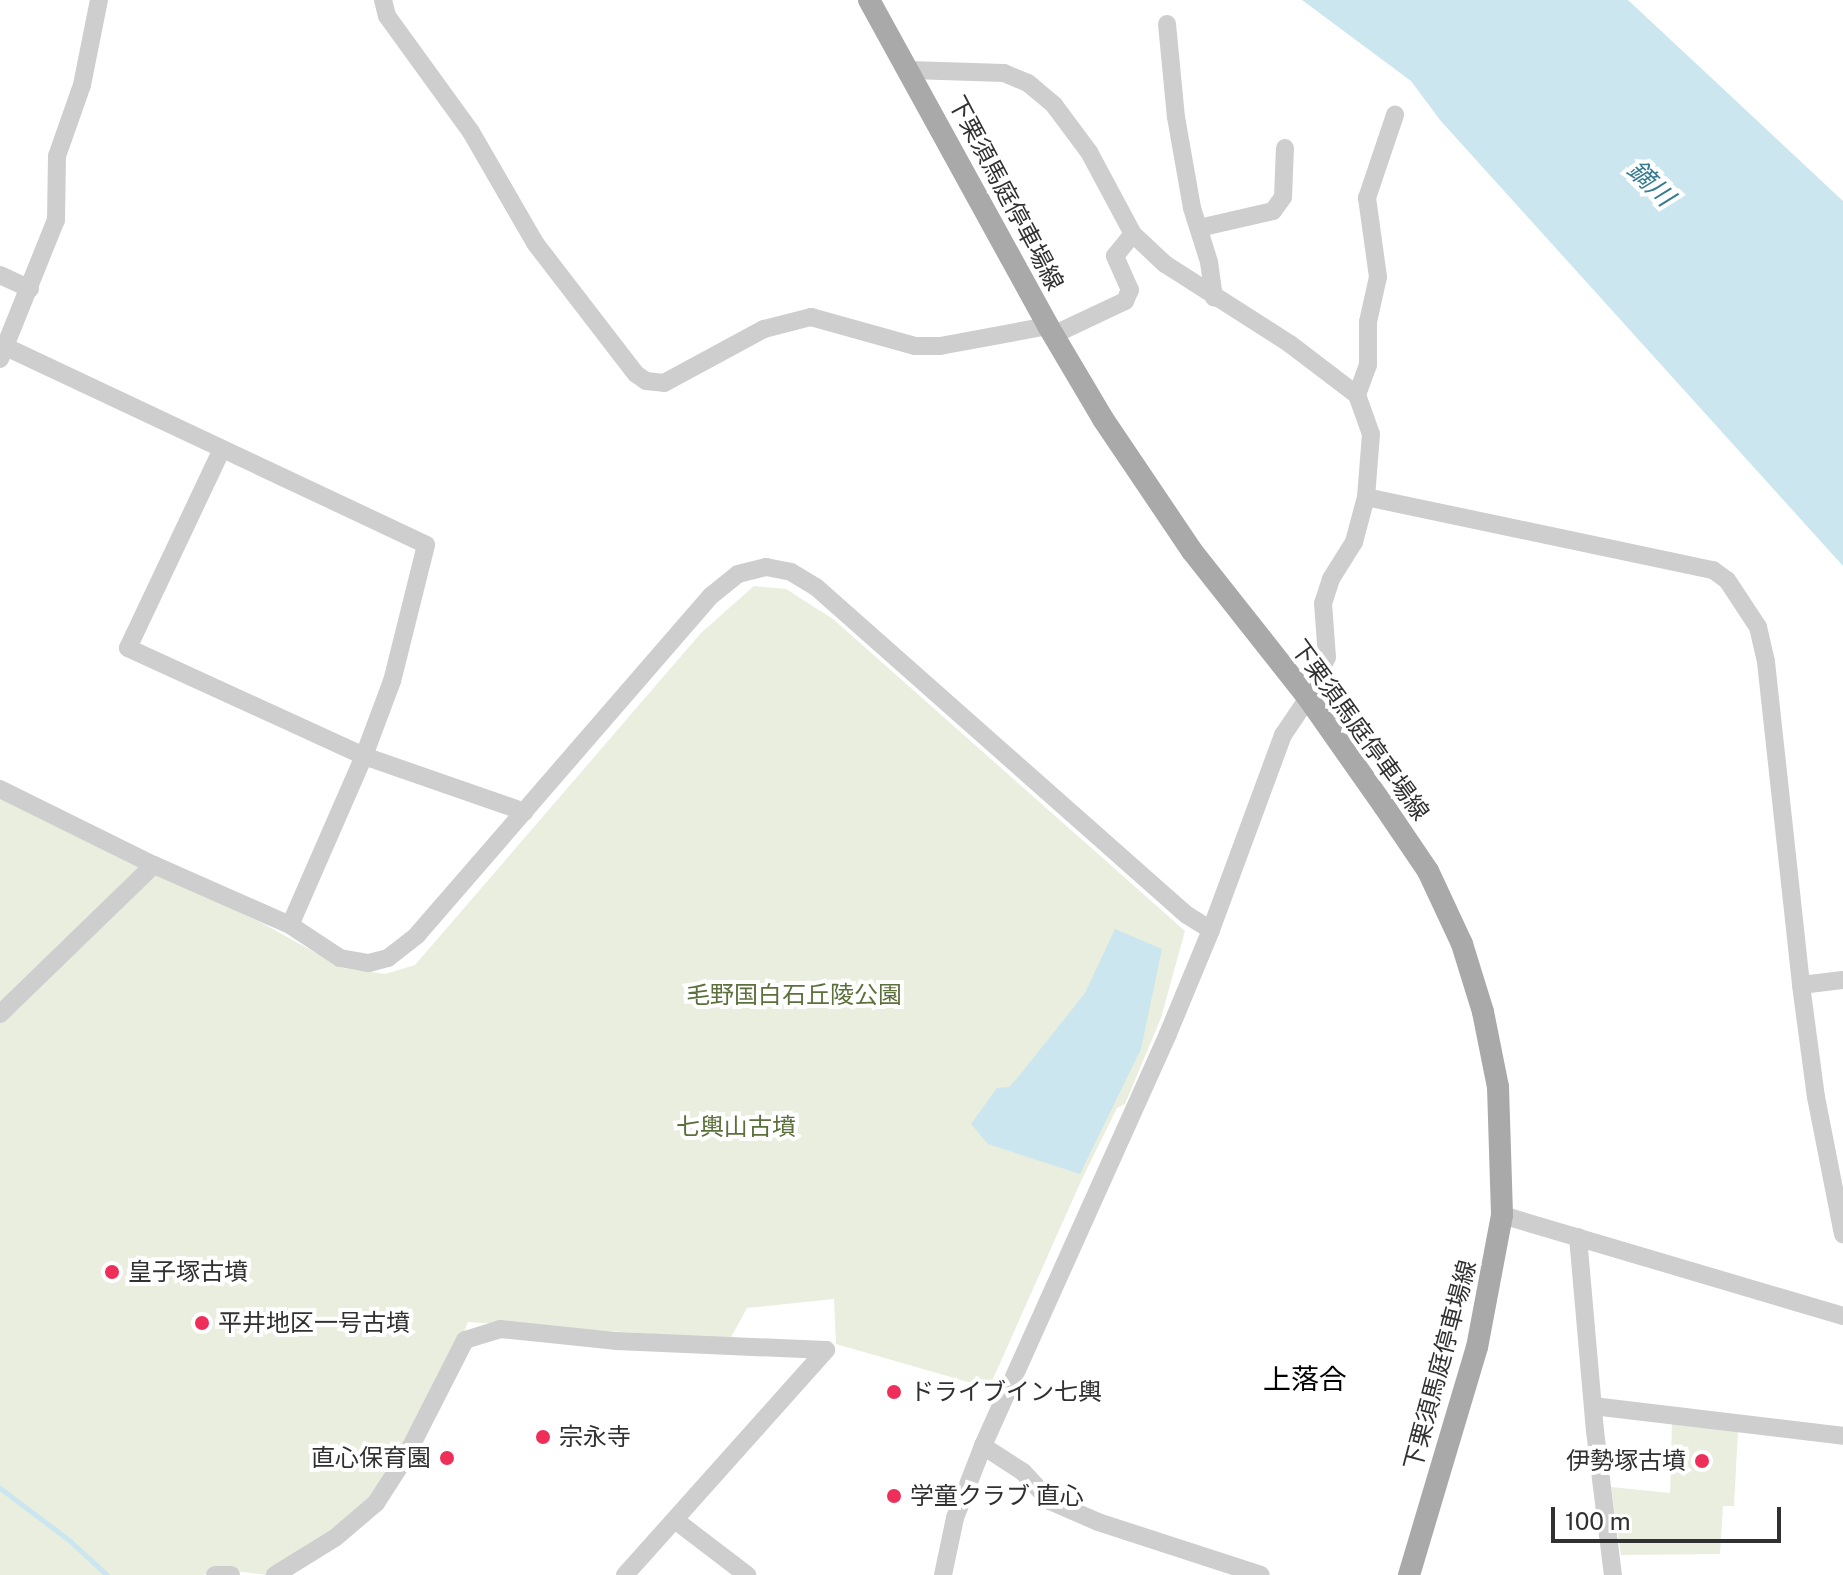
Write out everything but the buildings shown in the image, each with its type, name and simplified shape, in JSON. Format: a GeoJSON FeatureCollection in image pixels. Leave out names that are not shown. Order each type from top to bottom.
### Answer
{"type":"FeatureCollection","features":[{"type":"Feature","properties":{"kind":"main road","name":"下栗須馬庭停車場線"},"geometry":{"type":"LineString","coordinates":[[869,0],[1050,331],[1147,488],[1192,551],[1308,698],[1428,871],[1462,944],[1483,1012],[1498,1087],[1502,1215],[1477,1347],[1409,1575]]}},
{"type":"Feature","properties":{"kind":"street"},"geometry":{"type":"LineString","coordinates":[[99,0],[82,85],[57,156],[56,220],[3,353],[222,449],[426,545],[392,681],[364,756],[290,925]]}},
{"type":"Feature","properties":{"kind":"street"},"geometry":{"type":"LineString","coordinates":[[383,0],[387,16],[471,132],[535,243],[636,374],[646,381],[664,383],[764,329],[811,317],[915,346],[940,346],[1050,331],[1125,301],[1130,290],[1115,256],[1133,234]]}},
{"type":"Feature","properties":{"kind":"street"},"geometry":{"type":"LineString","coordinates":[[1167,24],[1176,117],[1209,262],[1214,298]]}},
{"type":"Feature","properties":{"kind":"street"},"geometry":{"type":"LineString","coordinates":[[910,70],[1004,73],[1028,83],[1054,105],[1089,152],[1133,234],[1165,264],[1290,344],[1357,395],[1371,434],[1366,497],[1354,542],[1331,579],[1323,603],[1327,657],[1308,698],[1275,754],[1211,930],[983,1446],[955,1518],[943,1575]]}},
{"type":"Feature","properties":{"kind":"street"},"geometry":{"type":"LineString","coordinates":[[1357,395],[1368,365],[1368,322],[1378,277],[1367,198],[1395,115]]}},
{"type":"Feature","properties":{"kind":"street"},"geometry":{"type":"LineString","coordinates":[[1199,228],[1273,211],[1283,197],[1285,148]]}},
{"type":"Feature","properties":{"kind":"street"},"geometry":{"type":"LineString","coordinates":[[0,275],[30,289]]}},
{"type":"Feature","properties":{"kind":"street"},"geometry":{"type":"LineString","coordinates":[[222,449],[128,648],[364,756],[525,812]]}},
{"type":"Feature","properties":{"kind":"street"},"geometry":{"type":"LineString","coordinates":[[1366,497],[1713,570],[1727,580],[1758,627],[1766,662],[1801,985],[1821,1126],[1843,1234]]}},
{"type":"Feature","properties":{"kind":"street"},"geometry":{"type":"LineString","coordinates":[[0,789],[154,865],[290,925],[340,958],[369,963],[388,958],[417,935],[712,595],[738,574],[766,567],[791,572],[816,587],[1187,915],[1211,930]]}},
{"type":"Feature","properties":{"kind":"street"},"geometry":{"type":"LineString","coordinates":[[0,1014],[154,865]]}},
{"type":"Feature","properties":{"kind":"street"},"geometry":{"type":"LineString","coordinates":[[1801,985],[1843,980]]}},
{"type":"Feature","properties":{"kind":"street"},"geometry":{"type":"LineString","coordinates":[[1502,1215],[1843,1316]]}},
{"type":"Feature","properties":{"kind":"street"},"geometry":{"type":"LineString","coordinates":[[1578,1237],[1593,1406],[1613,1575]]}},
{"type":"Feature","properties":{"kind":"street"},"geometry":{"type":"LineString","coordinates":[[275,1575],[335,1538],[376,1503],[405,1458],[465,1340],[500,1329],[617,1341],[826,1350],[625,1575]]}},
{"type":"Feature","properties":{"kind":"street"},"geometry":{"type":"LineString","coordinates":[[1593,1406],[1843,1436]]}},
{"type":"Feature","properties":{"kind":"street"},"geometry":{"type":"LineString","coordinates":[[983,1446],[1023,1472],[1050,1501],[1098,1522],[1261,1575]]}},
{"type":"Feature","properties":{"kind":"street"},"geometry":{"type":"LineString","coordinates":[[675,1520],[747,1575]]}},
{"type":"Feature","properties":{"kind":"street"},"geometry":{"type":"LineString","coordinates":[[215,1575],[231,1575]]}},
{"type":"Feature","properties":{"kind":"green space","name":"毛野国白石丘陵公園"},"geometry":{"type":"Polygon","coordinates":[[[754,586],[786,589],[833,619],[1185,931],[1161,1018],[1125,1104],[1117,1108],[1081,1181],[989,1388],[836,1344],[834,1299],[747,1308],[730,1339],[468,1322],[440,1387],[373,1502],[266,1575],[220,1569],[203,1575],[0,1575],[0,797],[262,923],[343,968],[385,974],[415,965],[701,633],[754,586]]]}},
{"type":"Feature","properties":{"kind":"green space"},"geometry":{"type":"Polygon","coordinates":[[[1672,1421],[1738,1430],[1734,1506],[1723,1506],[1720,1554],[1621,1555],[1611,1487],[1670,1493],[1672,1421]]]}},
{"type":"Feature","properties":{"kind":"water","name":"鏑川"},"geometry":{"type":"Polygon","coordinates":[[[1302,0],[1628,0],[1843,201],[1843,566],[1440,120],[1411,81],[1302,0]]]}},
{"type":"Feature","properties":{"kind":"water"},"geometry":{"type":"Polygon","coordinates":[[[1115,929],[1162,949],[1141,1049],[1080,1174],[988,1144],[971,1124],[997,1088],[1009,1087],[1019,1076],[1085,993],[1115,929]]]}},
{"type":"Feature","properties":{"kind":"waterway"},"geometry":{"type":"LineString","coordinates":[[0,1488],[70,1541],[107,1575]]}},
{"type":"Feature","properties":{"kind":"place","name":"皇子塚古墳"},"geometry":{"type":"Point","coordinates":[112,1272]}},
{"type":"Feature","properties":{"kind":"place","name":"平井地区一号古墳"},"geometry":{"type":"Point","coordinates":[202,1323]}},
{"type":"Feature","properties":{"kind":"place","name":"ドライブイン七輿"},"geometry":{"type":"Point","coordinates":[894,1392]}},
{"type":"Feature","properties":{"kind":"place","name":"宗永寺"},"geometry":{"type":"Point","coordinates":[543,1437]}},
{"type":"Feature","properties":{"kind":"place","name":"直心保育園"},"geometry":{"type":"Point","coordinates":[447,1458]}},
{"type":"Feature","properties":{"kind":"place","name":"伊勢塚古墳"},"geometry":{"type":"Point","coordinates":[1702,1461]}},
{"type":"Feature","properties":{"kind":"place","name":"学童クラブ 直心"},"geometry":{"type":"Point","coordinates":[894,1496]}},
{"type":"Feature","properties":{"kind":"district","name":"上落合"},"geometry":{"type":"Point","coordinates":[1305,1379]}},
{"type":"Feature","properties":{"kind":"park label","name":"七輿山古墳"},"geometry":{"type":"Point","coordinates":[736,1127]}}]}
